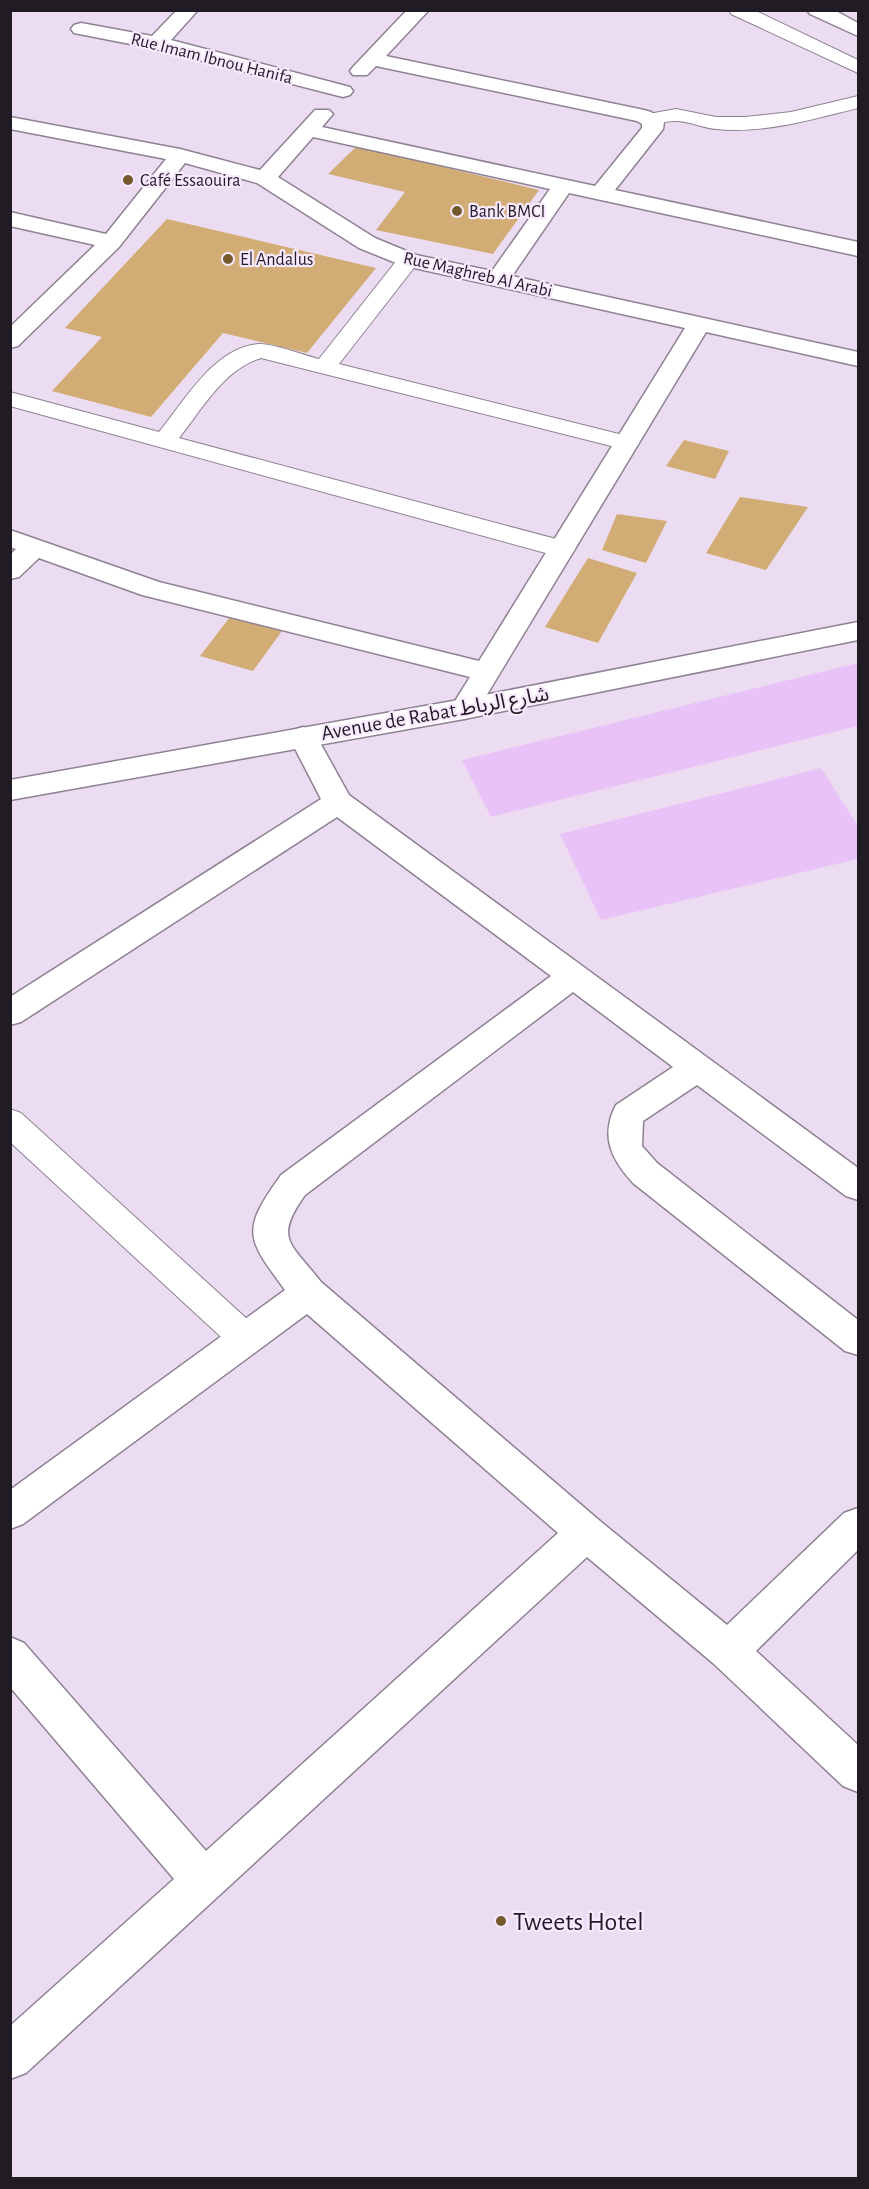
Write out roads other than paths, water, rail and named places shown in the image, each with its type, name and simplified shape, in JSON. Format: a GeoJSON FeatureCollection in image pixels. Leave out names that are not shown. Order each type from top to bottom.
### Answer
{"type":"FeatureCollection","features":[{"type":"Feature","properties":{"kind":"street"},"geometry":{"type":"LineString","coordinates":[[157,43],[188,10]]}},
{"type":"Feature","properties":{"kind":"street"},"geometry":{"type":"LineString","coordinates":[[817,10],[858,30]]}},
{"type":"Feature","properties":{"kind":"street"},"geometry":{"type":"LineString","coordinates":[[265,178],[370,59],[417,11]]}},
{"type":"Feature","properties":{"kind":"street","name":"Rue Imam Ibnou Hanifa"},"geometry":{"type":"LineString","coordinates":[[81,29],[157,43],[343,91]]}},
{"type":"Feature","properties":{"kind":"street"},"geometry":{"type":"LineString","coordinates":[[370,59],[627,111],[650,119],[654,122],[652,129],[601,193]]}},
{"type":"Feature","properties":{"kind":"street","name":"Rue Maghreb Al Arabi"},"geometry":{"type":"LineString","coordinates":[[10,123],[180,155],[265,178],[367,243],[409,260],[858,359]]}},
{"type":"Feature","properties":{"kind":"street"},"geometry":{"type":"LineString","coordinates":[[308,130],[858,249]]}},
{"type":"Feature","properties":{"kind":"street"},"geometry":{"type":"LineString","coordinates":[[14,333],[111,242],[180,155]]}},
{"type":"Feature","properties":{"kind":"street"},"geometry":{"type":"LineString","coordinates":[[498,279],[563,186]]}},
{"type":"Feature","properties":{"kind":"street"},"geometry":{"type":"LineString","coordinates":[[10,219],[111,242]]}},
{"type":"Feature","properties":{"kind":"street"},"geometry":{"type":"LineString","coordinates":[[464,709],[699,324]]}},
{"type":"Feature","properties":{"kind":"street"},"geometry":{"type":"LineString","coordinates":[[10,571],[22,542],[151,589],[487,672]]}},
{"type":"Feature","properties":{"kind":"street","name":"Avenue de Rabat شارع الرباط"},"geometry":{"type":"LineString","coordinates":[[10,790],[464,709],[858,631]]}},
{"type":"Feature","properties":{"kind":"street"},"geometry":{"type":"LineString","coordinates":[[303,737],[338,802],[858,1186]]}},
{"type":"Feature","properties":{"kind":"street"},"geometry":{"type":"LineString","coordinates":[[10,1013],[338,802]]}},
{"type":"Feature","properties":{"kind":"street"},"geometry":{"type":"LineString","coordinates":[[574,975],[293,1185],[275,1210],[268,1227],[271,1244],[309,1293],[586,1533],[728,1652],[858,1772]]}},
{"type":"Feature","properties":{"kind":"street"},"geometry":{"type":"LineString","coordinates":[[698,1067],[628,1114],[622,1135],[626,1152],[645,1173],[858,1340]]}},
{"type":"Feature","properties":{"kind":"street"},"geometry":{"type":"LineString","coordinates":[[10,1512],[309,1293]]}},
{"type":"Feature","properties":{"kind":"street"},"geometry":{"type":"LineString","coordinates":[[728,1652],[858,1525]]}},
{"type":"Feature","properties":{"kind":"street"},"geometry":{"type":"LineString","coordinates":[[10,2057],[586,1533]]}},
{"type":"Feature","properties":{"kind":"street"},"geometry":{"type":"LineString","coordinates":[[10,1656],[203,1880]]}},
{"type":"Feature","properties":{"kind":"lane"},"geometry":{"type":"LineString","coordinates":[[738,10],[858,67]]}},
{"type":"Feature","properties":{"kind":"lane"},"geometry":{"type":"LineString","coordinates":[[650,119],[675,115],[717,123],[745,123],[791,118],[858,102]]}},
{"type":"Feature","properties":{"kind":"lane"},"geometry":{"type":"LineString","coordinates":[[324,368],[409,260]]}},
{"type":"Feature","properties":{"kind":"lane"},"geometry":{"type":"LineString","coordinates":[[164,441],[228,364],[245,353],[260,351],[278,353],[324,368],[627,442]]}},
{"type":"Feature","properties":{"kind":"lane"},"geometry":{"type":"LineString","coordinates":[[10,399],[562,549]]}},
{"type":"Feature","properties":{"kind":"lane"},"geometry":{"type":"LineString","coordinates":[[10,1122],[246,1339]]}},
{"type":"Feature","properties":{"kind":"place","name":"Café Essaouira"},"geometry":{"type":"Point","coordinates":[128,180]}},
{"type":"Feature","properties":{"kind":"place","name":"Bank BMCI"},"geometry":{"type":"Point","coordinates":[457,211]}},
{"type":"Feature","properties":{"kind":"place","name":"El Andalus"},"geometry":{"type":"Point","coordinates":[228,259]}},
{"type":"Feature","properties":{"kind":"place","name":"Tweets Hotel"},"geometry":{"type":"Point","coordinates":[501,1921]}}]}
